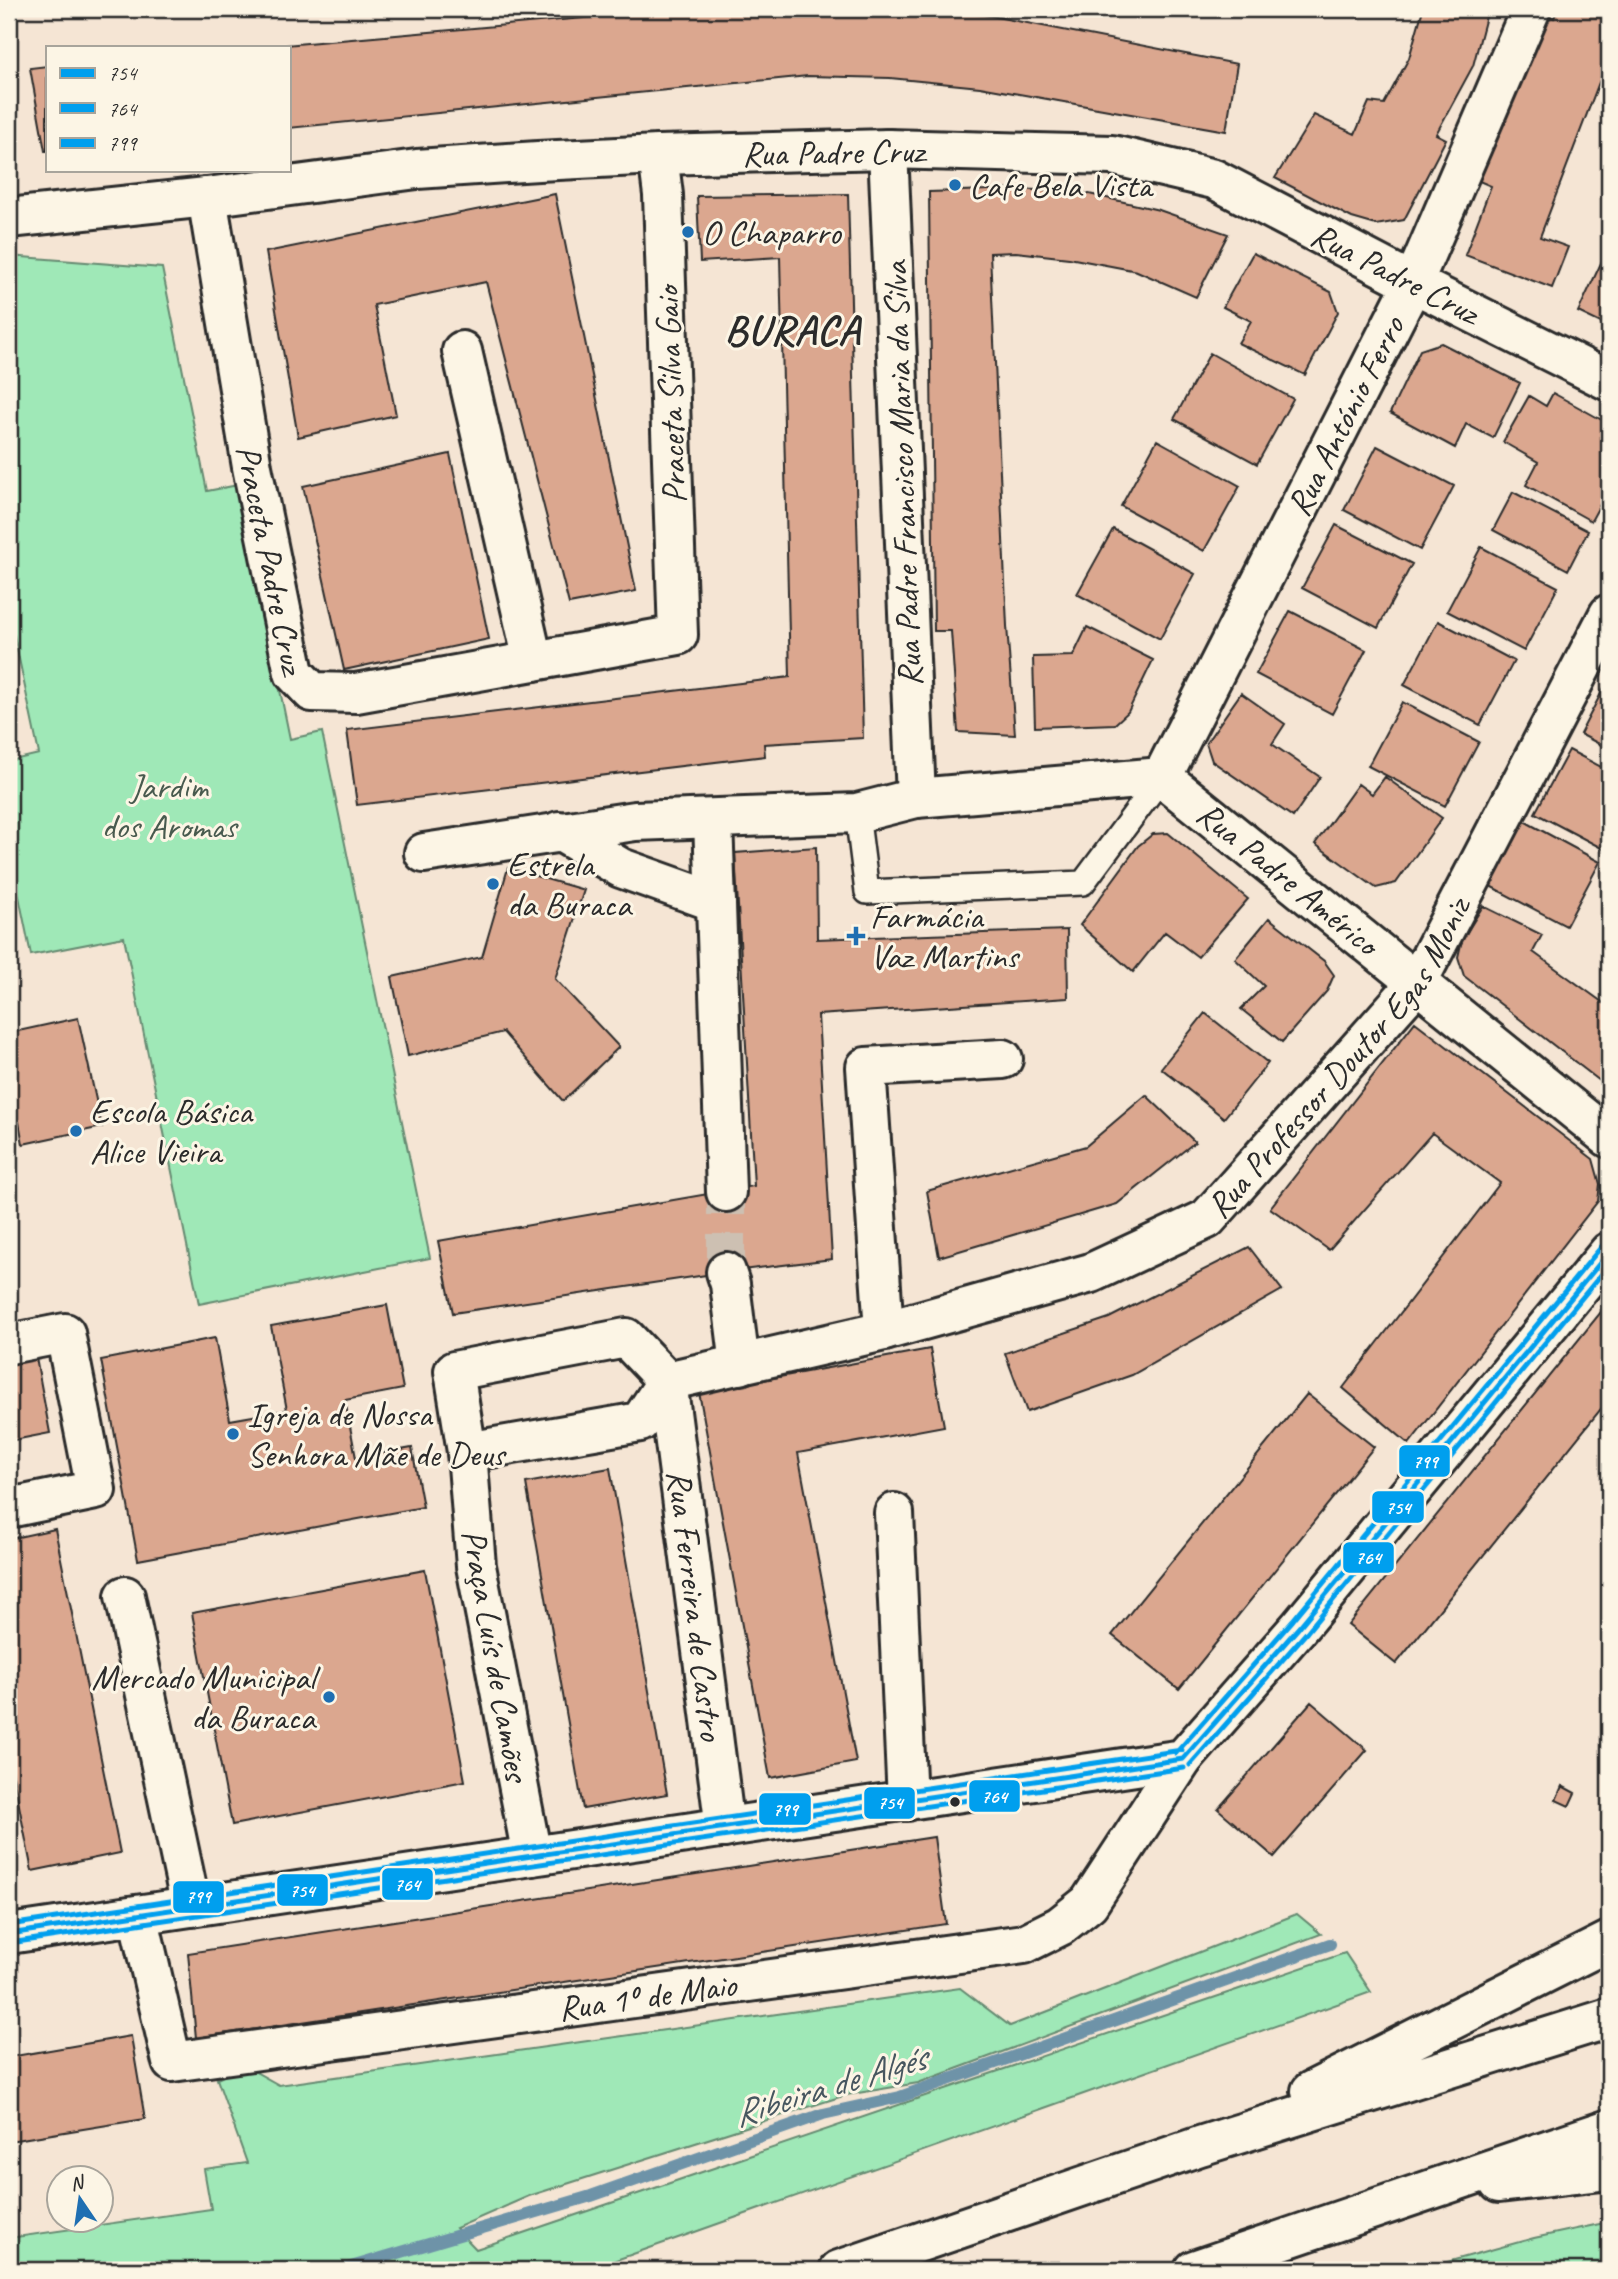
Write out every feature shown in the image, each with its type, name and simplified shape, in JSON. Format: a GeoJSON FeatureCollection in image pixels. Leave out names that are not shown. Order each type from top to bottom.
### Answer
{"type":"FeatureCollection","features":[{"type":"Feature","properties":{"kind":"main road","name":"Rua António Ferro"},"geometry":{"type":"LineString","coordinates":[[1162,778],[1413,283],[1531,9]]}},
{"type":"Feature","properties":{"kind":"main road","name":"Rua Padre Cruz"},"geometry":{"type":"LineString","coordinates":[[9,218],[207,197],[416,169],[658,155],[888,149],[1112,155],[1214,179],[1609,381]]}},
{"type":"Feature","properties":{"kind":"main road","name":"Rua Padre Francisco Maria da Silva"},"geometry":{"type":"LineString","coordinates":[[888,149],[916,798]]}},
{"type":"Feature","properties":{"kind":"main road","name":"Praceta Silva Gaio"},"geometry":{"type":"LineString","coordinates":[[658,155],[663,195],[678,635]]}},
{"type":"Feature","properties":{"kind":"main road","name":"Praceta Padre Cruz"},"geometry":{"type":"LineString","coordinates":[[207,197],[252,467],[294,673],[312,692],[356,693],[678,635]]}},
{"type":"Feature","properties":{"kind":"main road"},"geometry":{"type":"LineString","coordinates":[[462,351],[533,661]]}},
{"type":"Feature","properties":{"kind":"main road","name":"Rua Professor Doutor Egas Moniz"},"geometry":{"type":"LineString","coordinates":[[667,1381],[884,1331],[1091,1273],[1207,1219],[1417,983],[1609,614]]}},
{"type":"Feature","properties":{"kind":"main road"},"geometry":{"type":"LineString","coordinates":[[424,852],[635,821],[857,813],[916,798],[1162,778]]}},
{"type":"Feature","properties":{"kind":"main road","name":"Rua Padre Américo"},"geometry":{"type":"LineString","coordinates":[[1162,778],[1609,1138]]}},
{"type":"Feature","properties":{"kind":"main road"},"geometry":{"type":"LineString","coordinates":[[713,820],[726,1192]]}},
{"type":"Feature","properties":{"kind":"main road"},"geometry":{"type":"LineString","coordinates":[[559,831],[621,868],[716,902]]}},
{"type":"Feature","properties":{"kind":"main road"},"geometry":{"type":"LineString","coordinates":[[884,1331],[866,1067],[1003,1059]]}},
{"type":"Feature","properties":{"kind":"main road"},"geometry":{"type":"LineString","coordinates":[[9,1934],[1184,1759],[1309,1616],[1609,1252]]}},
{"type":"Feature","properties":{"kind":"main road"},"geometry":{"type":"LineString","coordinates":[[726,1272],[730,1284],[740,1365]]}},
{"type":"Feature","properties":{"kind":"main road"},"geometry":{"type":"LineString","coordinates":[[9,1343],[65,1333],[96,1490],[9,1508]]}},
{"type":"Feature","properties":{"kind":"main road"},"geometry":{"type":"LineString","coordinates":[[626,1338],[667,1381],[640,1422],[467,1452],[454,1371],[626,1338]]}},
{"type":"Feature","properties":{"kind":"main road","name":"Rua Ferreira de Castro"},"geometry":{"type":"LineString","coordinates":[[667,1381],[725,1828]]}},
{"type":"Feature","properties":{"kind":"main road","name":"Praça Luís de Camões"},"geometry":{"type":"LineString","coordinates":[[467,1452],[476,1566],[532,1856]]}},
{"type":"Feature","properties":{"kind":"main road"},"geometry":{"type":"LineString","coordinates":[[894,1513],[907,1801]]}},
{"type":"Feature","properties":{"kind":"main road"},"geometry":{"type":"LineString","coordinates":[[125,1596],[191,1907]]}},
{"type":"Feature","properties":{"kind":"main road","name":"Rua 1º de Maio"},"geometry":{"type":"LineString","coordinates":[[138,1915],[172,2062],[1024,1944],[1060,1926],[1089,1903],[1184,1759]]}},
{"type":"Feature","properties":{"kind":"main road"},"geometry":{"type":"LineString","coordinates":[[1200,2146],[1609,1941]]}},
{"type":"Feature","properties":{"kind":"main road"},"geometry":{"type":"LineString","coordinates":[[839,2270],[1200,2146],[1609,2018]]}},
{"type":"Feature","properties":{"kind":"main road"},"geometry":{"type":"LineString","coordinates":[[1194,2270],[1609,2129]]}},
{"type":"Feature","properties":{"kind":"main road"},"geometry":{"type":"LineString","coordinates":[[1427,2192],[1609,2170]]}},
{"type":"Feature","properties":{"kind":"lane"},"geometry":{"type":"LineString","coordinates":[[857,813],[867,892],[1083,883],[1162,778]]}},
{"type":"Feature","properties":{"kind":"green space","name":"Jardim dos Aromas"},"geometry":{"type":"Polygon","coordinates":[[[9,256],[162,268],[207,491],[238,485],[290,739],[322,732],[430,1258],[199,1304],[124,937],[31,955],[9,848],[9,761],[39,754],[14,635],[9,635],[9,256]]]}},
{"type":"Feature","properties":{"kind":"green space"},"geometry":{"type":"Polygon","coordinates":[[[1297,1914],[1321,1934],[918,2083],[846,2095],[529,2196],[456,2228],[476,2249],[1345,1953],[1371,1992],[588,2270],[9,2270],[9,2238],[46,2233],[116,2234],[116,2223],[211,2209],[204,2169],[247,2163],[217,2079],[245,2066],[279,2085],[960,1988],[1010,2026],[1297,1914]]]}},
{"type":"Feature","properties":{"kind":"green space"},"geometry":{"type":"Polygon","coordinates":[[[1609,2222],[1609,2270],[1418,2270],[1534,2238],[1609,2222]]]}},
{"type":"Feature","properties":{"kind":"building"},"geometry":{"type":"Polygon","coordinates":[[[684,9],[936,9],[991,16],[1237,64],[1226,131],[980,87],[890,78],[808,76],[290,128],[290,46],[274,46],[684,9]]]}},
{"type":"Feature","properties":{"kind":"building"},"geometry":{"type":"Polygon","coordinates":[[[1423,9],[1488,9],[1473,66],[1436,134],[1446,139],[1404,220],[1376,225],[1352,218],[1275,178],[1314,115],[1355,134],[1369,102],[1384,104],[1409,58],[1423,9]]]}},
{"type":"Feature","properties":{"kind":"building"},"geometry":{"type":"Polygon","coordinates":[[[1558,9],[1609,9],[1609,56],[1540,237],[1568,247],[1552,288],[1465,255],[1491,186],[1479,181],[1544,13],[1554,18],[1558,9]]]}},
{"type":"Feature","properties":{"kind":"building"},"geometry":{"type":"Polygon","coordinates":[[[46,66],[46,151],[45,151],[30,68],[46,66]]]}},
{"type":"Feature","properties":{"kind":"building"},"geometry":{"type":"Polygon","coordinates":[[[1022,189],[1089,194],[1159,210],[1228,234],[1196,297],[1137,271],[1069,258],[1016,252],[990,253],[1007,626],[1015,735],[958,732],[951,631],[934,631],[929,192],[1022,189]]]}},
{"type":"Feature","properties":{"kind":"building"},"geometry":{"type":"Polygon","coordinates":[[[555,194],[636,591],[569,604],[486,282],[374,305],[396,415],[298,437],[266,252],[555,194]]]}},
{"type":"Feature","properties":{"kind":"building"},"geometry":{"type":"Polygon","coordinates":[[[848,194],[863,738],[764,744],[765,756],[357,805],[347,730],[790,677],[780,257],[700,262],[697,196],[848,194]]]}},
{"type":"Feature","properties":{"kind":"building"},"geometry":{"type":"Polygon","coordinates":[[[1253,253],[1331,292],[1338,312],[1305,375],[1238,343],[1251,321],[1223,307],[1253,253]]]}},
{"type":"Feature","properties":{"kind":"building"},"geometry":{"type":"Polygon","coordinates":[[[1602,261],[1609,265],[1609,327],[1578,312],[1602,261]]]}},
{"type":"Feature","properties":{"kind":"building"},"geometry":{"type":"Polygon","coordinates":[[[1441,343],[1520,383],[1493,438],[1466,424],[1455,448],[1390,413],[1420,350],[1441,343]]]}},
{"type":"Feature","properties":{"kind":"building"},"geometry":{"type":"Polygon","coordinates":[[[1210,353],[1293,399],[1257,464],[1174,419],[1210,353]]]}},
{"type":"Feature","properties":{"kind":"building"},"geometry":{"type":"Polygon","coordinates":[[[1553,393],[1609,424],[1609,488],[1591,521],[1526,485],[1538,462],[1503,442],[1529,396],[1546,406],[1553,393]]]}},
{"type":"Feature","properties":{"kind":"building"},"geometry":{"type":"Polygon","coordinates":[[[1157,440],[1240,486],[1204,551],[1121,506],[1157,440]]]}},
{"type":"Feature","properties":{"kind":"building"},"geometry":{"type":"Polygon","coordinates":[[[1377,446],[1454,486],[1420,550],[1344,510],[1377,446]]]}},
{"type":"Feature","properties":{"kind":"building"},"geometry":{"type":"Polygon","coordinates":[[[450,454],[489,639],[344,670],[303,486],[450,454]]]}},
{"type":"Feature","properties":{"kind":"building"},"geometry":{"type":"Polygon","coordinates":[[[1513,492],[1588,531],[1568,570],[1493,530],[1513,492]]]}},
{"type":"Feature","properties":{"kind":"building"},"geometry":{"type":"Polygon","coordinates":[[[1336,525],[1412,564],[1378,628],[1302,588],[1336,525]]]}},
{"type":"Feature","properties":{"kind":"building"},"geometry":{"type":"Polygon","coordinates":[[[1113,529],[1195,574],[1160,639],[1077,594],[1113,529]]]}},
{"type":"Feature","properties":{"kind":"building"},"geometry":{"type":"Polygon","coordinates":[[[1481,547],[1558,587],[1524,651],[1447,611],[1481,547]]]}},
{"type":"Feature","properties":{"kind":"building"},"geometry":{"type":"Polygon","coordinates":[[[1290,611],[1366,650],[1332,714],[1256,674],[1290,611]]]}},
{"type":"Feature","properties":{"kind":"building"},"geometry":{"type":"Polygon","coordinates":[[[1438,621],[1514,661],[1480,725],[1404,685],[1438,621]]]}},
{"type":"Feature","properties":{"kind":"building"},"geometry":{"type":"Polygon","coordinates":[[[1087,627],[1153,660],[1128,712],[1115,724],[1035,727],[1033,657],[1073,656],[1087,627]]]}},
{"type":"Feature","properties":{"kind":"building"},"geometry":{"type":"Polygon","coordinates":[[[1609,678],[1609,749],[1580,734],[1609,678]]]}},
{"type":"Feature","properties":{"kind":"building"},"geometry":{"type":"Polygon","coordinates":[[[1241,693],[1285,724],[1272,744],[1320,777],[1293,817],[1212,761],[1206,743],[1241,693]]]}},
{"type":"Feature","properties":{"kind":"building"},"geometry":{"type":"Polygon","coordinates":[[[1402,702],[1479,742],[1445,806],[1368,766],[1402,702]]]}},
{"type":"Feature","properties":{"kind":"building"},"geometry":{"type":"Polygon","coordinates":[[[1569,750],[1609,771],[1609,852],[1535,813],[1569,750]]]}},
{"type":"Feature","properties":{"kind":"building"},"geometry":{"type":"Polygon","coordinates":[[[1385,777],[1442,818],[1396,883],[1376,888],[1315,844],[1358,784],[1372,794],[1385,777]]]}},
{"type":"Feature","properties":{"kind":"building"},"geometry":{"type":"Polygon","coordinates":[[[1524,821],[1600,862],[1566,926],[1490,886],[1524,821]]]}},
{"type":"Feature","properties":{"kind":"building"},"geometry":{"type":"Polygon","coordinates":[[[1168,833],[1248,899],[1198,957],[1165,932],[1133,972],[1080,925],[1138,846],[1153,834],[1168,833]]]}},
{"type":"Feature","properties":{"kind":"building"},"geometry":{"type":"Polygon","coordinates":[[[816,847],[817,939],[1067,930],[1068,998],[818,1015],[832,1259],[453,1313],[438,1241],[754,1186],[735,853],[816,847]]]}},
{"type":"Feature","properties":{"kind":"building"},"geometry":{"type":"Polygon","coordinates":[[[508,868],[584,890],[555,979],[619,1047],[563,1101],[503,1032],[408,1056],[392,977],[482,957],[508,868]]]}},
{"type":"Feature","properties":{"kind":"building"},"geometry":{"type":"Polygon","coordinates":[[[1483,906],[1542,935],[1533,952],[1609,1007],[1609,1088],[1464,976],[1458,957],[1462,940],[1483,906]]]}},
{"type":"Feature","properties":{"kind":"building"},"geometry":{"type":"Polygon","coordinates":[[[1269,918],[1324,961],[1334,975],[1327,991],[1282,1042],[1241,1009],[1264,986],[1235,959],[1269,918]]]}},
{"type":"Feature","properties":{"kind":"building"},"geometry":{"type":"Polygon","coordinates":[[[1205,1013],[1268,1063],[1224,1118],[1161,1068],[1205,1013]]]}},
{"type":"Feature","properties":{"kind":"building"},"geometry":{"type":"Polygon","coordinates":[[[78,1018],[102,1127],[23,1144],[19,1122],[9,1124],[9,1033],[78,1018]]]}},
{"type":"Feature","properties":{"kind":"building"},"geometry":{"type":"Polygon","coordinates":[[[1415,1022],[1593,1159],[1600,1184],[1598,1201],[1409,1444],[1343,1388],[1500,1183],[1432,1133],[1329,1250],[1270,1208],[1415,1022]]]}},
{"type":"Feature","properties":{"kind":"building"},"geometry":{"type":"Polygon","coordinates":[[[1146,1095],[1195,1142],[1117,1204],[939,1257],[927,1191],[1086,1146],[1146,1095]]]}},
{"type":"Feature","properties":{"kind":"building"},"geometry":{"type":"Polygon","coordinates":[[[1249,1247],[1282,1290],[1132,1375],[1027,1412],[1005,1353],[1109,1318],[1249,1247]]]}},
{"type":"Feature","properties":{"kind":"building"},"geometry":{"type":"Polygon","coordinates":[[[1609,1302],[1609,1399],[1396,1664],[1348,1625],[1609,1302]]]}},
{"type":"Feature","properties":{"kind":"building","name":"Igreja de Nossa Senhora Mãe de Deus"},"geometry":{"type":"Polygon","coordinates":[[[387,1305],[403,1389],[345,1400],[356,1458],[412,1448],[423,1507],[138,1560],[101,1360],[215,1338],[230,1420],[287,1410],[271,1326],[387,1305]]]}},
{"type":"Feature","properties":{"kind":"building"},"geometry":{"type":"Polygon","coordinates":[[[930,1349],[944,1426],[798,1453],[856,1762],[770,1778],[699,1392],[930,1349]]]}},
{"type":"Feature","properties":{"kind":"building"},"geometry":{"type":"Polygon","coordinates":[[[36,1358],[50,1433],[9,1441],[9,1364],[36,1358]]]}},
{"type":"Feature","properties":{"kind":"building"},"geometry":{"type":"Polygon","coordinates":[[[1307,1394],[1374,1447],[1179,1689],[1112,1635],[1307,1394]]]}},
{"type":"Feature","properties":{"kind":"building"},"geometry":{"type":"Polygon","coordinates":[[[610,1468],[667,1794],[583,1809],[526,1483],[610,1468]]]}},
{"type":"Feature","properties":{"kind":"building"},"geometry":{"type":"Polygon","coordinates":[[[55,1529],[120,1853],[32,1871],[9,1755],[9,1539],[55,1529]]]}},
{"type":"Feature","properties":{"kind":"building","name":"Mercado Municipal da Buraca"},"geometry":{"type":"Polygon","coordinates":[[[425,1570],[465,1781],[232,1825],[192,1613],[425,1570]]]}},
{"type":"Feature","properties":{"kind":"building"},"geometry":{"type":"Polygon","coordinates":[[[1311,1702],[1367,1750],[1274,1857],[1218,1809],[1311,1702]]]}},
{"type":"Feature","properties":{"kind":"building"},"geometry":{"type":"Polygon","coordinates":[[[1562,1786],[1575,1793],[1569,1806],[1556,1800],[1562,1786]]]}},
{"type":"Feature","properties":{"kind":"building"},"geometry":{"type":"Polygon","coordinates":[[[934,1837],[946,1924],[196,2038],[188,1953],[934,1837]]]}},
{"type":"Feature","properties":{"kind":"building"},"geometry":{"type":"Polygon","coordinates":[[[131,2036],[145,2119],[9,2141],[9,2057],[131,2036]]]}},
{"type":"Feature","properties":{"kind":"waterway","name":"Ribeira de Algés"},"geometry":{"type":"LineString","coordinates":[[341,2270],[591,2196],[823,2114],[900,2097],[1330,1944]]}},
{"type":"Feature","properties":{"kind":"tunnel"},"geometry":{"type":"LineString","coordinates":[[726,1192],[726,1272]]}},
{"type":"Feature","properties":{"kind":"transit line","name":"799"},"geometry":{"type":"LineString","coordinates":[[1176,1753],[1293,1620],[1602,1246]]}},
{"type":"Feature","properties":{"kind":"transit line","name":"754"},"geometry":{"type":"LineString","coordinates":[[1183,1759],[1300,1626],[1609,1252]]}},
{"type":"Feature","properties":{"kind":"transit line","name":"764"},"geometry":{"type":"LineString","coordinates":[[1190,1765],[1307,1632],[1609,1265]]}},
{"type":"Feature","properties":{"kind":"transit line","name":"799"},"geometry":{"type":"LineString","coordinates":[[9,1925],[1182,1750]]}},
{"type":"Feature","properties":{"kind":"transit line","name":"754"},"geometry":{"type":"LineString","coordinates":[[9,1934],[1183,1759]]}},
{"type":"Feature","properties":{"kind":"transit line","name":"764"},"geometry":{"type":"LineString","coordinates":[[10,1943],[1184,1768]]}},
{"type":"Feature","properties":{"kind":"place","name":"Cafe Bela Vista"},"geometry":{"type":"Point","coordinates":[955,185]}},
{"type":"Feature","properties":{"kind":"place","name":"O Chaparro"},"geometry":{"type":"Point","coordinates":[688,232]}},
{"type":"Feature","properties":{"kind":"place","name":"Estrela da Buraca"},"geometry":{"type":"Point","coordinates":[493,884]}},
{"type":"Feature","properties":{"kind":"place","name":"Farmácia Vaz Martins"},"geometry":{"type":"Point","coordinates":[856,936]}},
{"type":"Feature","properties":{"kind":"place","name":"Escola Básica Alice Vieira"},"geometry":{"type":"Point","coordinates":[76,1131]}},
{"type":"Feature","properties":{"kind":"place","name":"Igreja de Nossa Senhora Mãe de Deus"},"geometry":{"type":"Point","coordinates":[233,1434]}},
{"type":"Feature","properties":{"kind":"place","name":"Mercado Municipal da Buraca"},"geometry":{"type":"Point","coordinates":[329,1697]}},
{"type":"Feature","properties":{"kind":"district","name":"BURACA"},"geometry":{"type":"Point","coordinates":[793,329]}}]}
